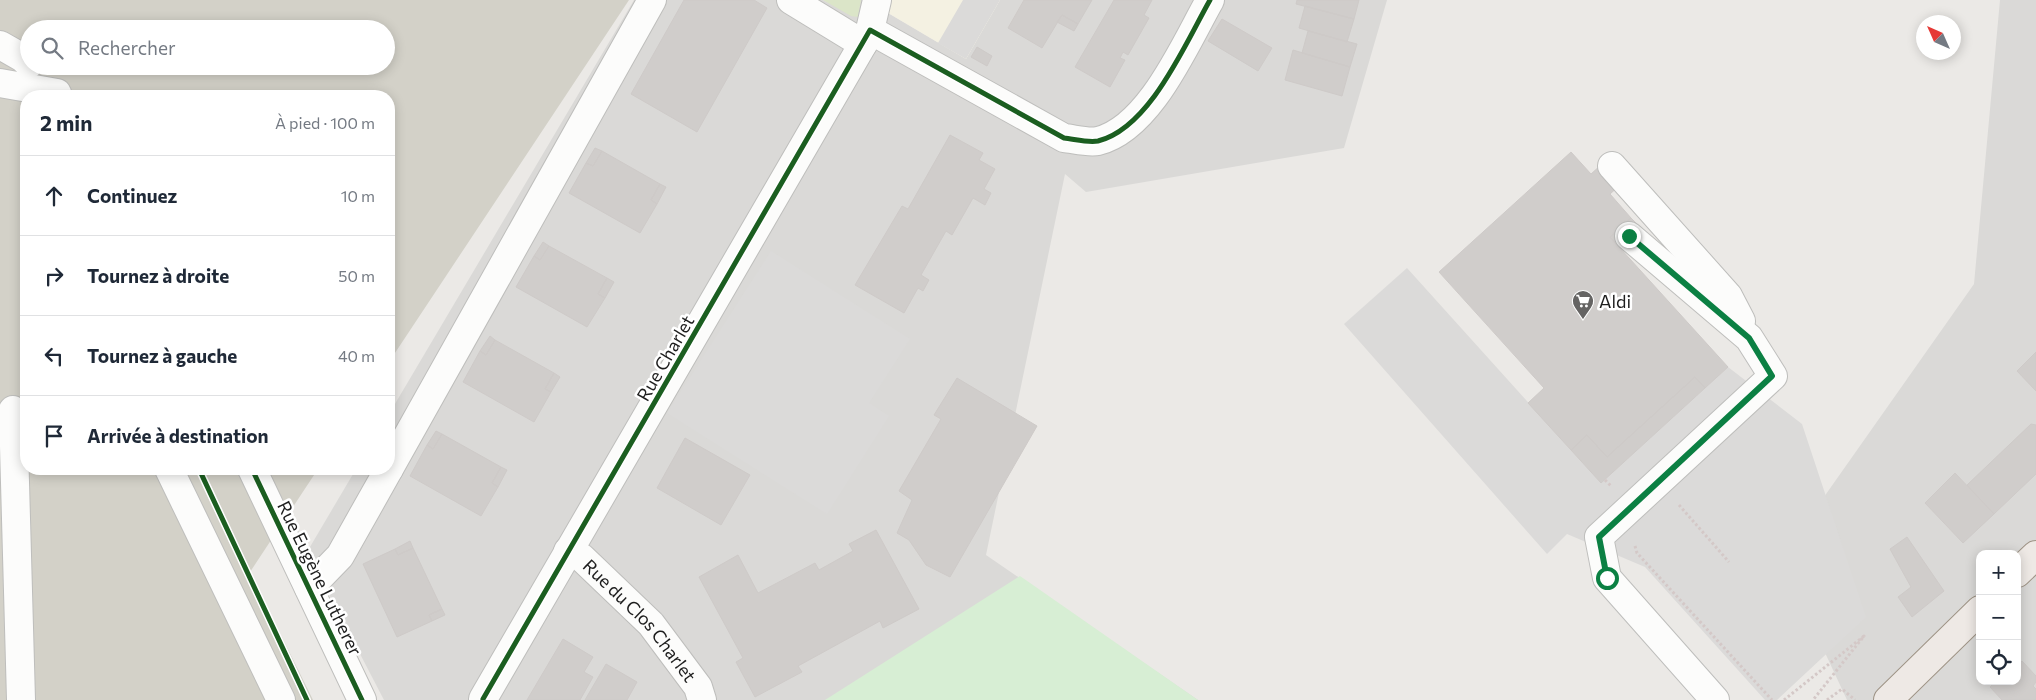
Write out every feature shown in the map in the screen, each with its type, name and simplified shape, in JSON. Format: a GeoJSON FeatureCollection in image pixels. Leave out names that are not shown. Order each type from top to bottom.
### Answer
{"type":"FeatureCollection","features":[{"type":"Feature","properties":{"kind":"main road"},"geometry":{"type":"LineString","coordinates":[[2021,569],[2036,555]]}},
{"type":"Feature","properties":{"kind":"main road"},"geometry":{"type":"LineString","coordinates":[[1888,700],[1976,614]]}},
{"type":"Feature","properties":{"kind":"street"},"geometry":{"type":"LineString","coordinates":[[395,458],[652,0]]}},
{"type":"Feature","properties":{"kind":"street"},"geometry":{"type":"LineString","coordinates":[[791,0],[1064,138],[1096,141],[1118,134],[1144,111],[1210,0]]}},
{"type":"Feature","properties":{"kind":"street","name":"Rue Charlet"},"geometry":{"type":"LineString","coordinates":[[482,700],[866,37],[877,0]]}},
{"type":"Feature","properties":{"kind":"street"},"geometry":{"type":"LineString","coordinates":[[0,45],[20,56]]}},
{"type":"Feature","properties":{"kind":"street"},"geometry":{"type":"LineString","coordinates":[[40,75],[54,90]]}},
{"type":"Feature","properties":{"kind":"street"},"geometry":{"type":"LineString","coordinates":[[0,83],[34,90]]}},
{"type":"Feature","properties":{"kind":"street"},"geometry":{"type":"LineString","coordinates":[[1612,166],[1728,296],[1749,338],[1772,376],[1599,537],[1607,578],[1715,700]]}},
{"type":"Feature","properties":{"kind":"street"},"geometry":{"type":"LineString","coordinates":[[1629,236],[1749,338]]}},
{"type":"Feature","properties":{"kind":"street"},"geometry":{"type":"LineString","coordinates":[[13,410],[20,700]]}},
{"type":"Feature","properties":{"kind":"street"},"geometry":{"type":"LineString","coordinates":[[171,475],[281,700]]}},
{"type":"Feature","properties":{"kind":"street","name":"Rue Eugène Lutherer"},"geometry":{"type":"LineString","coordinates":[[255,475],[362,700]]}},
{"type":"Feature","properties":{"kind":"street"},"geometry":{"type":"LineString","coordinates":[[310,588],[340,556],[386,475]]}},
{"type":"Feature","properties":{"kind":"street","name":"Rue du Clos Charlet"},"geometry":{"type":"LineString","coordinates":[[568,551],[582,558],[651,624],[698,688],[702,700]]}},
{"type":"Feature","properties":{"kind":"path"},"geometry":{"type":"LineString","coordinates":[[1673,499],[1729,562]]}},
{"type":"Feature","properties":{"kind":"path"},"geometry":{"type":"LineString","coordinates":[[1634,542],[1637,553],[1772,700]]}},
{"type":"Feature","properties":{"kind":"path"},"geometry":{"type":"LineString","coordinates":[[1784,700],[1864,636],[1813,700]]}},
{"type":"Feature","properties":{"kind":"path"},"geometry":{"type":"LineString","coordinates":[[1827,700],[1842,689],[1855,700]]}},
{"type":"Feature","properties":{"kind":"shaded area"},"geometry":{"type":"Polygon","coordinates":[[[0,0],[629,0],[395,353],[395,90],[20,90],[20,475],[314,475],[250,572],[313,700],[0,700],[0,0]]]}},
{"type":"Feature","properties":{"kind":"shaded area"},"geometry":{"type":"Polygon","coordinates":[[[634,0],[823,0],[833,5],[844,0],[866,0],[966,59],[1000,0],[1387,0],[1344,148],[1086,192],[1065,174],[986,555],[1198,700],[384,700],[307,552],[352,475],[395,475],[395,404],[634,0]]]}},
{"type":"Feature","properties":{"kind":"shaded area"},"geometry":{"type":"Polygon","coordinates":[[[866,0],[1000,0],[966,59],[866,0]]]}},
{"type":"Feature","properties":{"kind":"shaded area"},"geometry":{"type":"Polygon","coordinates":[[[963,0],[1000,0],[966,59],[938,43],[963,0]]]}},
{"type":"Feature","properties":{"kind":"shaded area"},"geometry":{"type":"Polygon","coordinates":[[[2000,0],[2036,0],[2036,700],[1847,700],[1781,558],[1974,284],[2000,0]]]}},
{"type":"Feature","properties":{"kind":"shaded area"},"geometry":{"type":"Polygon","coordinates":[[[771,251],[910,339],[869,403],[889,416],[827,514],[667,413],[771,251]]]}},
{"type":"Feature","properties":{"kind":"shaded area"},"geometry":{"type":"Polygon","coordinates":[[[1407,268],[1601,483],[1728,367],[1802,424],[1866,617],[1777,700],[1765,700],[1645,567],[1567,534],[1547,554],[1344,324],[1407,268]]]}},
{"type":"Feature","properties":{"kind":"green space"},"geometry":{"type":"Polygon","coordinates":[[[823,0],[861,0],[858,17],[851,16],[823,0]]]}},
{"type":"Feature","properties":{"kind":"green space"},"geometry":{"type":"Polygon","coordinates":[[[1020,576],[1198,700],[825,700],[1020,576]]]}},
{"type":"Feature","properties":{"kind":"building"},"geometry":{"type":"Polygon","coordinates":[[[684,0],[754,0],[767,8],[697,132],[631,94],[684,0]]]}},
{"type":"Feature","properties":{"kind":"building"},"geometry":{"type":"Polygon","coordinates":[[[1024,0],[1092,0],[1078,24],[1062,15],[1042,48],[1008,28],[1024,0]]]}},
{"type":"Feature","properties":{"kind":"building"},"geometry":{"type":"Polygon","coordinates":[[[1114,0],[1152,0],[1144,15],[1149,18],[1128,55],[1123,52],[1120,58],[1125,60],[1110,87],[1075,67],[1114,0]]]}},
{"type":"Feature","properties":{"kind":"building"},"geometry":{"type":"Polygon","coordinates":[[[1297,0],[1359,0],[1354,19],[1296,4],[1297,0]]]}},
{"type":"Feature","properties":{"kind":"building"},"geometry":{"type":"Polygon","coordinates":[[[1305,6],[1354,19],[1347,42],[1299,28],[1305,6]]]}},
{"type":"Feature","properties":{"kind":"building"},"geometry":{"type":"Polygon","coordinates":[[[1062,15],[1078,24],[1074,31],[1057,22],[1062,15]]]}},
{"type":"Feature","properties":{"kind":"building"},"geometry":{"type":"Polygon","coordinates":[[[1222,19],[1272,48],[1258,71],[1208,41],[1222,19]]]}},
{"type":"Feature","properties":{"kind":"building"},"geometry":{"type":"Polygon","coordinates":[[[1308,31],[1357,44],[1350,67],[1302,53],[1308,31]]]}},
{"type":"Feature","properties":{"kind":"building"},"geometry":{"type":"Polygon","coordinates":[[[977,47],[992,56],[987,66],[971,57],[977,47]]]}},
{"type":"Feature","properties":{"kind":"building"},"geometry":{"type":"Polygon","coordinates":[[[1293,50],[1350,67],[1342,96],[1285,80],[1293,50]]]}},
{"type":"Feature","properties":{"kind":"building"},"geometry":{"type":"Polygon","coordinates":[[[950,135],[983,153],[979,160],[995,169],[984,189],[991,193],[985,205],[973,198],[952,235],[946,231],[921,275],[929,280],[923,291],[918,288],[904,313],[855,285],[902,206],[908,209],[950,135]]]}},
{"type":"Feature","properties":{"kind":"building"},"geometry":{"type":"Polygon","coordinates":[[[595,148],[602,151],[593,166],[586,163],[595,148]]]}},
{"type":"Feature","properties":{"kind":"building"},"geometry":{"type":"Polygon","coordinates":[[[602,151],[660,184],[651,200],[657,204],[640,233],[569,193],[586,163],[593,166],[602,151]]]}},
{"type":"Feature","properties":{"kind":"building","name":"Aldi"},"geometry":{"type":"Polygon","coordinates":[[[1571,152],[1591,174],[1601,165],[1620,185],[1610,194],[1631,218],[1610,237],[1728,367],[1705,388],[1695,377],[1607,457],[1587,435],[1571,450],[1528,403],[1544,388],[1439,272],[1571,152]]]}},
{"type":"Feature","properties":{"kind":"building"},"geometry":{"type":"Polygon","coordinates":[[[660,184],[666,187],[657,204],[651,200],[660,184]]]}},
{"type":"Feature","properties":{"kind":"building"},"geometry":{"type":"Polygon","coordinates":[[[1631,218],[1639,226],[1618,246],[1610,237],[1631,218]]]}},
{"type":"Feature","properties":{"kind":"building"},"geometry":{"type":"Polygon","coordinates":[[[543,242],[549,246],[540,260],[534,256],[543,242]]]}},
{"type":"Feature","properties":{"kind":"building"},"geometry":{"type":"Polygon","coordinates":[[[549,246],[607,278],[598,294],[605,298],[587,327],[516,287],[534,256],[540,260],[549,246]]]}},
{"type":"Feature","properties":{"kind":"building"},"geometry":{"type":"Polygon","coordinates":[[[607,278],[614,282],[605,298],[598,294],[607,278]]]}},
{"type":"Feature","properties":{"kind":"building"},"geometry":{"type":"Polygon","coordinates":[[[490,336],[495,340],[486,355],[480,351],[490,336]]]}},
{"type":"Feature","properties":{"kind":"building"},"geometry":{"type":"Polygon","coordinates":[[[495,340],[554,373],[545,389],[551,392],[534,422],[463,382],[480,351],[486,355],[495,340]]]}},
{"type":"Feature","properties":{"kind":"building"},"geometry":{"type":"Polygon","coordinates":[[[2036,352],[2036,391],[2017,371],[2036,352]]]}},
{"type":"Feature","properties":{"kind":"building"},"geometry":{"type":"Polygon","coordinates":[[[554,373],[560,377],[551,392],[545,389],[554,373]]]}},
{"type":"Feature","properties":{"kind":"building"},"geometry":{"type":"Polygon","coordinates":[[[1695,377],[1705,388],[1601,483],[1571,450],[1587,435],[1607,457],[1695,377]]]}},
{"type":"Feature","properties":{"kind":"building"},"geometry":{"type":"Polygon","coordinates":[[[957,378],[1037,426],[950,577],[926,565],[909,540],[897,533],[912,500],[899,491],[941,419],[934,415],[957,378]]]}},
{"type":"Feature","properties":{"kind":"building"},"geometry":{"type":"Polygon","coordinates":[[[2031,424],[2036,425],[2036,474],[1994,514],[1967,485],[2031,424]]]}},
{"type":"Feature","properties":{"kind":"building"},"geometry":{"type":"Polygon","coordinates":[[[436,431],[442,434],[433,449],[427,445],[436,431]]]}},
{"type":"Feature","properties":{"kind":"building"},"geometry":{"type":"Polygon","coordinates":[[[442,434],[501,467],[492,483],[498,487],[481,516],[410,476],[427,445],[433,449],[442,434]]]}},
{"type":"Feature","properties":{"kind":"building"},"geometry":{"type":"Polygon","coordinates":[[[685,438],[750,475],[721,525],[657,488],[685,438]]]}},
{"type":"Feature","properties":{"kind":"building"},"geometry":{"type":"Polygon","coordinates":[[[501,467],[507,470],[498,487],[492,483],[501,467]]]}},
{"type":"Feature","properties":{"kind":"building"},"geometry":{"type":"Polygon","coordinates":[[[1955,473],[1994,514],[1963,543],[1925,503],[1955,473]]]}},
{"type":"Feature","properties":{"kind":"building"},"geometry":{"type":"Polygon","coordinates":[[[876,530],[919,609],[883,628],[880,621],[798,666],[802,672],[755,697],[736,662],[743,658],[699,577],[738,555],[758,593],[815,563],[819,570],[853,551],[849,544],[876,530]]]}},
{"type":"Feature","properties":{"kind":"building"},"geometry":{"type":"Polygon","coordinates":[[[1907,537],[1944,591],[1912,617],[1898,597],[1911,587],[1890,549],[1907,537]]]}},
{"type":"Feature","properties":{"kind":"building"},"geometry":{"type":"Polygon","coordinates":[[[410,541],[413,548],[398,555],[395,549],[410,541]]]}},
{"type":"Feature","properties":{"kind":"building"},"geometry":{"type":"Polygon","coordinates":[[[413,548],[442,609],[429,615],[432,621],[397,637],[363,564],[395,549],[398,555],[413,548]]]}},
{"type":"Feature","properties":{"kind":"building"},"geometry":{"type":"Polygon","coordinates":[[[442,609],[445,615],[432,621],[429,615],[442,609]]]}},
{"type":"Feature","properties":{"kind":"building"},"geometry":{"type":"Polygon","coordinates":[[[563,639],[593,657],[584,672],[593,677],[580,700],[527,700],[563,639]]]}},
{"type":"Feature","properties":{"kind":"building"},"geometry":{"type":"Polygon","coordinates":[[[2021,662],[2036,676],[2036,682],[2033,686],[2036,689],[2036,700],[2002,700],[1990,687],[1992,685],[2021,685],[2021,662]]]}},
{"type":"Feature","properties":{"kind":"building"},"geometry":{"type":"Polygon","coordinates":[[[606,664],[637,682],[627,700],[585,700],[606,664]]]}},
{"type":"Feature","properties":{"kind":"cycle path"},"geometry":{"type":"LineString","coordinates":[[483,699],[870,30],[1064,138],[1098,141],[1117,133],[1134,120],[1150,102],[1177,61],[1210,0]]}},
{"type":"Feature","properties":{"kind":"cycle path"},"geometry":{"type":"LineString","coordinates":[[202,475],[307,700]]}},
{"type":"Feature","properties":{"kind":"cycle path"},"geometry":{"type":"LineString","coordinates":[[255,475],[362,700]]}},
{"type":"Feature","properties":{"kind":"place","name":"Aldi"},"geometry":{"type":"Point","coordinates":[1583,320]}},
{"type":"Feature","properties":{"kind":"route"},"geometry":{"type":"LineString","coordinates":[[1607,578],[1599,537],[1772,376],[1749,338],[1629,236]]}}]}
